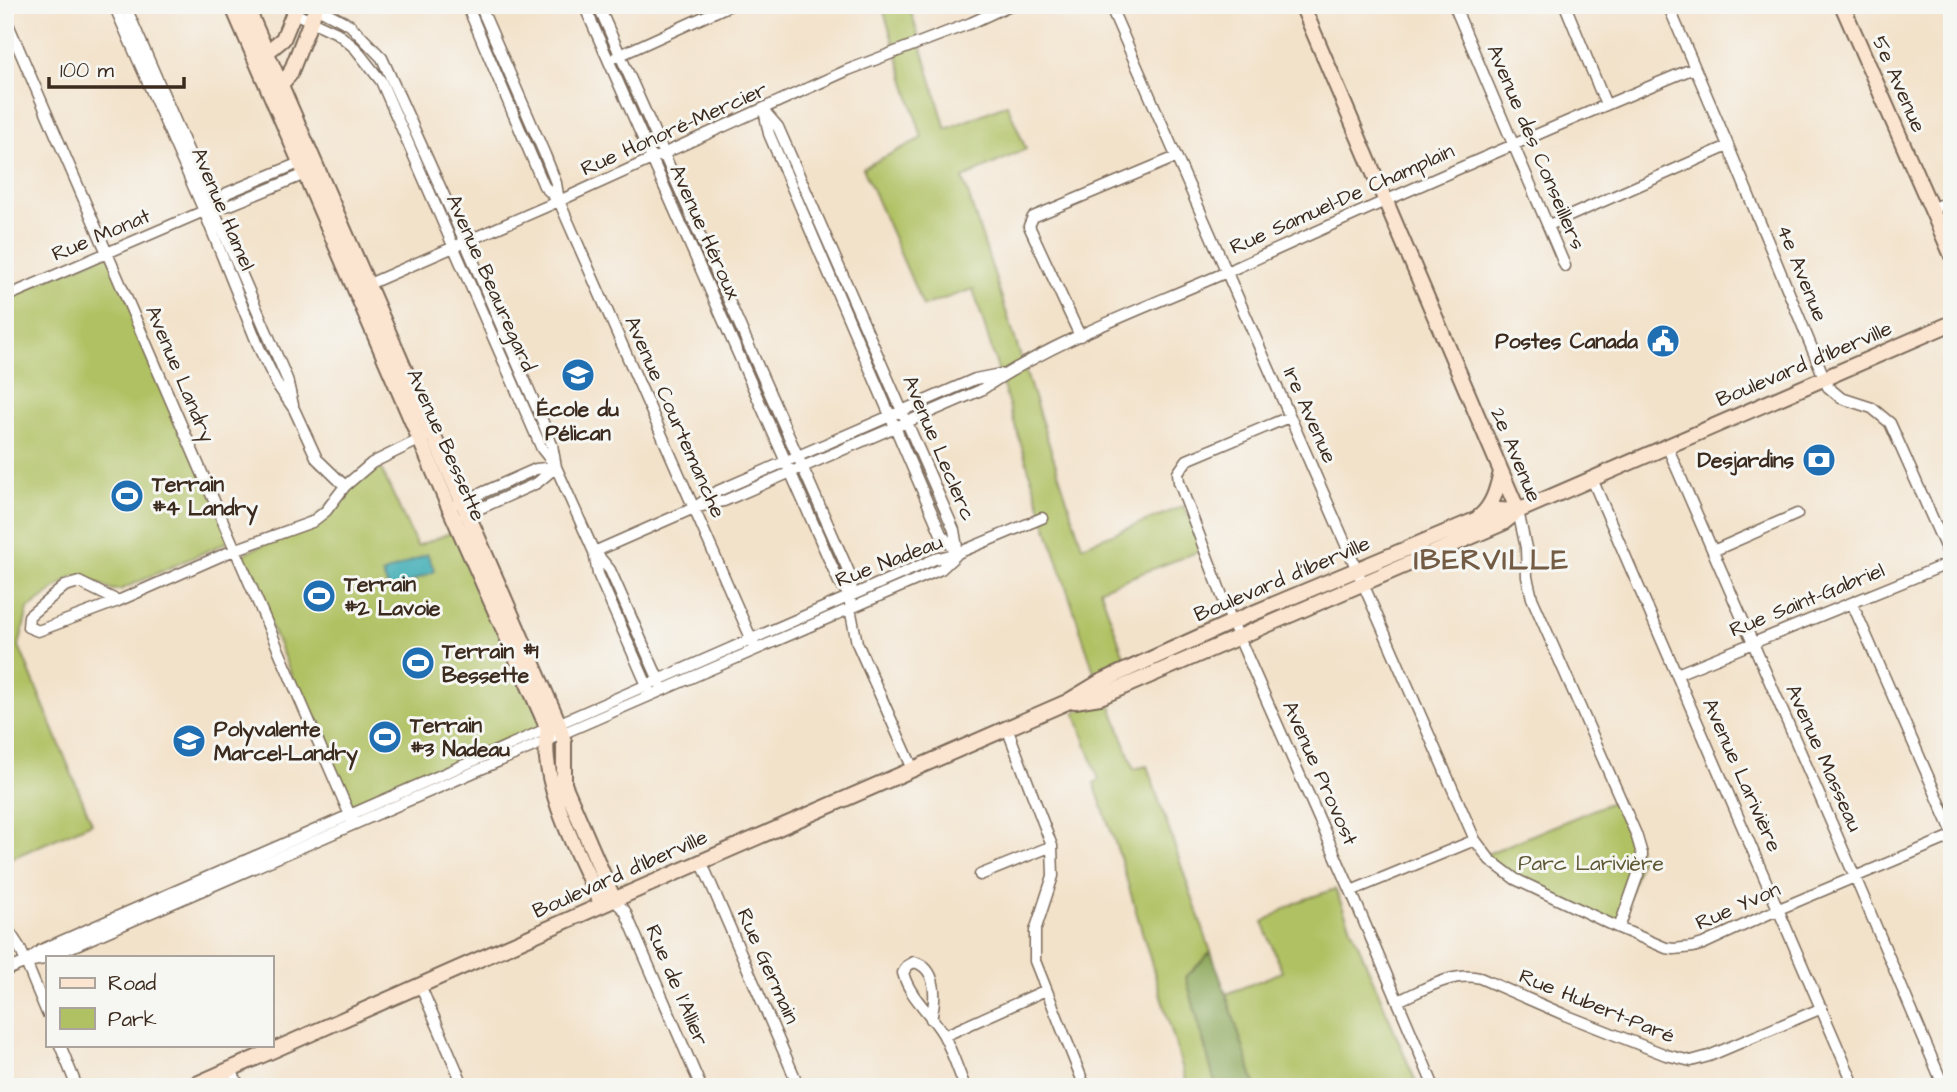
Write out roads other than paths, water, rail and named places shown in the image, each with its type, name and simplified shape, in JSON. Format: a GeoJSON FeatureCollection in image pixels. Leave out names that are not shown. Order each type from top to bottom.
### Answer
{"type":"FeatureCollection","features":[{"type":"Feature","properties":{"kind":"street","name":"Avenue Hamel"},"geometry":{"type":"LineString","coordinates":[[114,5],[126,20],[208,210],[260,350],[278,386],[294,409],[317,459],[345,486]]}},
{"type":"Feature","properties":{"kind":"street","name":"Avenue Hamel"},"geometry":{"type":"LineString","coordinates":[[125,5],[126,20]]}},
{"type":"Feature","properties":{"kind":"street","name":"Avenue Bessette"},"geometry":{"type":"LineString","coordinates":[[232,5],[261,56],[553,732],[551,783],[608,902]]}},
{"type":"Feature","properties":{"kind":"street","name":"Avenue Bessette"},"geometry":{"type":"LineString","coordinates":[[246,5],[261,56]]}},
{"type":"Feature","properties":{"kind":"street","name":"Avenue Courtemanche"},"geometry":{"type":"LineString","coordinates":[[467,5],[544,186],[559,201]]}},
{"type":"Feature","properties":{"kind":"street","name":"Avenue Courtemanche"},"geometry":{"type":"LineString","coordinates":[[480,5],[552,173],[559,201],[753,644]]}},
{"type":"Feature","properties":{"kind":"street"},"geometry":{"type":"LineString","coordinates":[[609,60],[730,5]]}},
{"type":"Feature","properties":{"kind":"street","name":"Rue Honoré-Mercier"},"geometry":{"type":"LineString","coordinates":[[361,288],[653,160],[848,70],[971,23],[1010,5]]}},
{"type":"Feature","properties":{"kind":"street","name":"1re Avenue"},"geometry":{"type":"LineString","coordinates":[[1110,5],[1475,840]]}},
{"type":"Feature","properties":{"kind":"street","name":"2e Avenue"},"geometry":{"type":"LineString","coordinates":[[1302,5],[1518,511],[1532,598],[1636,834],[1641,866],[1619,928]]}},
{"type":"Feature","properties":{"kind":"street","name":"Avenue des Conseillers"},"geometry":{"type":"LineString","coordinates":[[1454,5],[1565,266]]}},
{"type":"Feature","properties":{"kind":"street"},"geometry":{"type":"LineString","coordinates":[[1565,5],[1606,105]]}},
{"type":"Feature","properties":{"kind":"street","name":"4e Avenue"},"geometry":{"type":"LineString","coordinates":[[1668,5],[1828,387],[1840,398],[1872,408],[1890,423],[1952,562]]}},
{"type":"Feature","properties":{"kind":"street","name":"5e Avenue"},"geometry":{"type":"LineString","coordinates":[[1842,5],[1952,256]]}},
{"type":"Feature","properties":{"kind":"street","name":"Avenue Héroux"},"geometry":{"type":"LineString","coordinates":[[590,6],[620,55],[852,579],[850,608],[857,643],[913,769]]}},
{"type":"Feature","properties":{"kind":"street","name":"Avenue Héroux"},"geometry":{"type":"LineString","coordinates":[[590,6],[609,60],[721,317],[839,582],[850,596]]}},
{"type":"Feature","properties":{"kind":"street"},"geometry":{"type":"LineString","coordinates":[[261,56],[283,39],[296,9]]}},
{"type":"Feature","properties":{"kind":"street","name":"Avenue Beauregard"},"geometry":{"type":"LineString","coordinates":[[296,9],[314,9],[350,25],[382,58],[454,247],[542,449],[556,467]]}},
{"type":"Feature","properties":{"kind":"street"},"geometry":{"type":"LineString","coordinates":[[276,90],[289,74],[314,9]]}},
{"type":"Feature","properties":{"kind":"street","name":"Avenue Beauregard"},"geometry":{"type":"LineString","coordinates":[[314,9],[355,48],[381,81],[400,111],[465,242],[552,445],[556,467],[594,552],[598,574],[649,690]]}},
{"type":"Feature","properties":{"kind":"street","name":"Avenue Landry"},"geometry":{"type":"LineString","coordinates":[[5,17],[352,819]]}},
{"type":"Feature","properties":{"kind":"street"},"geometry":{"type":"LineString","coordinates":[[489,57],[500,51]]}},
{"type":"Feature","properties":{"kind":"street","name":"Rue Samuel-De Champlain"},"geometry":{"type":"LineString","coordinates":[[594,552],[694,508],[724,501],[791,473],[981,390],[1008,372],[1080,336],[1385,200],[1694,68]]}},
{"type":"Feature","properties":{"kind":"street","name":"Avenue Leclerc"},"geometry":{"type":"LineString","coordinates":[[764,110],[778,127],[795,180],[857,339],[941,534],[958,553]]}},
{"type":"Feature","properties":{"kind":"street"},"geometry":{"type":"LineString","coordinates":[[1549,225],[1728,146]]}},
{"type":"Feature","properties":{"kind":"street"},"geometry":{"type":"LineString","coordinates":[[1080,336],[1029,226],[1033,217],[1175,157]]}},
{"type":"Feature","properties":{"kind":"street","name":"Rue Monat"},"geometry":{"type":"LineString","coordinates":[[5,297],[208,210],[227,193],[309,166]]}},
{"type":"Feature","properties":{"kind":"street","name":"Avenue Leclerc"},"geometry":{"type":"LineString","coordinates":[[795,180],[903,411],[954,530],[958,553]]}},
{"type":"Feature","properties":{"kind":"street"},"geometry":{"type":"LineString","coordinates":[[1932,209],[1952,200]]}},
{"type":"Feature","properties":{"kind":"street","name":"Avenue Héroux"},"geometry":{"type":"LineString","coordinates":[[721,317],[733,310]]}},
{"type":"Feature","properties":{"kind":"street","name":"Boulevard d'Iberville"},"geometry":{"type":"LineString","coordinates":[[1067,702],[1100,697],[1503,523],[1518,511],[1952,323]]}},
{"type":"Feature","properties":{"kind":"street"},"geometry":{"type":"LineString","coordinates":[[857,339],[869,334]]}},
{"type":"Feature","properties":{"kind":"street","name":"Rue Samuel-De Champlain"},"geometry":{"type":"LineString","coordinates":[[694,508],[718,491],[975,379],[1008,372]]}},
{"type":"Feature","properties":{"kind":"street","name":"Avenue Provost"},"geometry":{"type":"LineString","coordinates":[[1289,416],[1187,460],[1178,472],[1179,482],[1232,622],[1434,1087]]}},
{"type":"Feature","properties":{"kind":"street"},"geometry":{"type":"LineString","coordinates":[[118,601],[79,582],[65,586],[29,616],[28,627],[38,631],[118,601],[234,551],[312,522],[326,511],[345,486],[372,463],[426,436]]}},
{"type":"Feature","properties":{"kind":"street","name":"Avenue Masseau"},"geometry":{"type":"LineString","coordinates":[[1667,446],[1944,1087]]}},
{"type":"Feature","properties":{"kind":"street"},"geometry":{"type":"LineString","coordinates":[[458,510],[537,483],[556,467]]}},
{"type":"Feature","properties":{"kind":"street"},"geometry":{"type":"LineString","coordinates":[[1474,521],[1486,511],[1497,491],[1502,472]]}},
{"type":"Feature","properties":{"kind":"street","name":"Avenue Larivière"},"geometry":{"type":"LineString","coordinates":[[1592,479],[1856,1087]]}},
{"type":"Feature","properties":{"kind":"street","name":"Boulevard d'Iberville"},"geometry":{"type":"LineString","coordinates":[[190,1087],[1067,702],[1100,682],[1232,622],[1499,510],[1518,511]]}},
{"type":"Feature","properties":{"kind":"street"},"geometry":{"type":"LineString","coordinates":[[1713,551],[1797,514]]}},
{"type":"Feature","properties":{"kind":"street"},"geometry":{"type":"LineString","coordinates":[[958,553],[1042,518]]}},
{"type":"Feature","properties":{"kind":"street","name":"Avenue Beauregard"},"geometry":{"type":"LineString","coordinates":[[594,552],[610,569],[661,685]]}},
{"type":"Feature","properties":{"kind":"street","name":"Rue Nadeau"},"geometry":{"type":"LineString","coordinates":[[47,956],[69,943],[753,644],[850,596],[935,559],[958,553]]}},
{"type":"Feature","properties":{"kind":"street","name":"Rue Nadeau"},"geometry":{"type":"LineString","coordinates":[[753,644],[850,608],[941,569],[958,553]]}},
{"type":"Feature","properties":{"kind":"street","name":"Rue Saint-Gabriel"},"geometry":{"type":"LineString","coordinates":[[1677,674],[1952,562]]}},
{"type":"Feature","properties":{"kind":"street"},"geometry":{"type":"LineString","coordinates":[[1852,603],[1952,833]]}},
{"type":"Feature","properties":{"kind":"street"},"geometry":{"type":"LineString","coordinates":[[1007,728],[1052,846],[1053,876],[1035,932],[1035,961],[1085,1087]]}},
{"type":"Feature","properties":{"kind":"street","name":"Rue Yvon"},"geometry":{"type":"LineString","coordinates":[[1475,840],[1490,860],[1515,879],[1666,948],[1683,949],[1703,944],[1952,833]]}},
{"type":"Feature","properties":{"kind":"street"},"geometry":{"type":"LineString","coordinates":[[1351,891],[1475,840]]}},
{"type":"Feature","properties":{"kind":"street"},"geometry":{"type":"LineString","coordinates":[[981,876],[1052,846]]}},
{"type":"Feature","properties":{"kind":"street","name":"Rue Germain"},"geometry":{"type":"LineString","coordinates":[[701,861],[799,1087]]}},
{"type":"Feature","properties":{"kind":"street","name":"Rue de l'Allier"},"geometry":{"type":"LineString","coordinates":[[608,902],[625,911],[701,1087]]}},
{"type":"Feature","properties":{"kind":"street"},"geometry":{"type":"LineString","coordinates":[[5,925],[26,962],[46,1011]]}},
{"type":"Feature","properties":{"kind":"street","name":"Rue Nadeau"},"geometry":{"type":"LineString","coordinates":[[5,971],[46,957]]}},
{"type":"Feature","properties":{"kind":"street"},"geometry":{"type":"LineString","coordinates":[[931,1019],[934,1005],[932,980],[928,969],[914,962],[907,966],[903,973],[906,983],[931,1019],[944,1036],[965,1087]]}},
{"type":"Feature","properties":{"kind":"street","name":"Rue Hubert-Paré"},"geometry":{"type":"LineString","coordinates":[[1398,1001],[1441,982],[1470,975],[1666,1055],[1691,1061],[1709,1056],[1822,1008]]}},
{"type":"Feature","properties":{"kind":"street"},"geometry":{"type":"LineString","coordinates":[[420,985],[464,1087]]}},
{"type":"Feature","properties":{"kind":"street"},"geometry":{"type":"LineString","coordinates":[[944,1036],[1046,990]]}},
{"type":"Feature","properties":{"kind":"street"},"geometry":{"type":"LineString","coordinates":[[60,1046],[77,1087]]}},
{"type":"Feature","properties":{"kind":"street"},"geometry":{"type":"LineString","coordinates":[[231,1069],[239,1087]]}},
{"type":"Feature","properties":{"kind":"water"},"geometry":{"type":"Polygon","coordinates":[[[427,554],[435,571],[390,591],[382,574],[427,554]]]}},
{"type":"Feature","properties":{"kind":"place","name":"Postes Canada"},"geometry":{"type":"Point","coordinates":[1663,341]}},
{"type":"Feature","properties":{"kind":"place","name":"École du Pélican"},"geometry":{"type":"Point","coordinates":[578,375]}},
{"type":"Feature","properties":{"kind":"place","name":"Desjardins"},"geometry":{"type":"Point","coordinates":[1819,460]}},
{"type":"Feature","properties":{"kind":"place","name":"Terrain #4 Landry"},"geometry":{"type":"Point","coordinates":[127,496]}},
{"type":"Feature","properties":{"kind":"place","name":"Terrain #2 Lavoie"},"geometry":{"type":"Point","coordinates":[319,596]}},
{"type":"Feature","properties":{"kind":"place","name":"Terrain #1 Bessette"},"geometry":{"type":"Point","coordinates":[418,663]}},
{"type":"Feature","properties":{"kind":"place","name":"Terrain #3 Nadeau"},"geometry":{"type":"Point","coordinates":[385,737]}},
{"type":"Feature","properties":{"kind":"place","name":"Polyvalente Marcel-Landry"},"geometry":{"type":"Point","coordinates":[189,741]}},
{"type":"Feature","properties":{"kind":"district","name":"IBERVILLE"},"geometry":{"type":"Point","coordinates":[1492,560]}},
{"type":"Feature","properties":{"kind":"park label","name":"Parc Larivière"},"geometry":{"type":"Point","coordinates":[1591,863]}}]}
